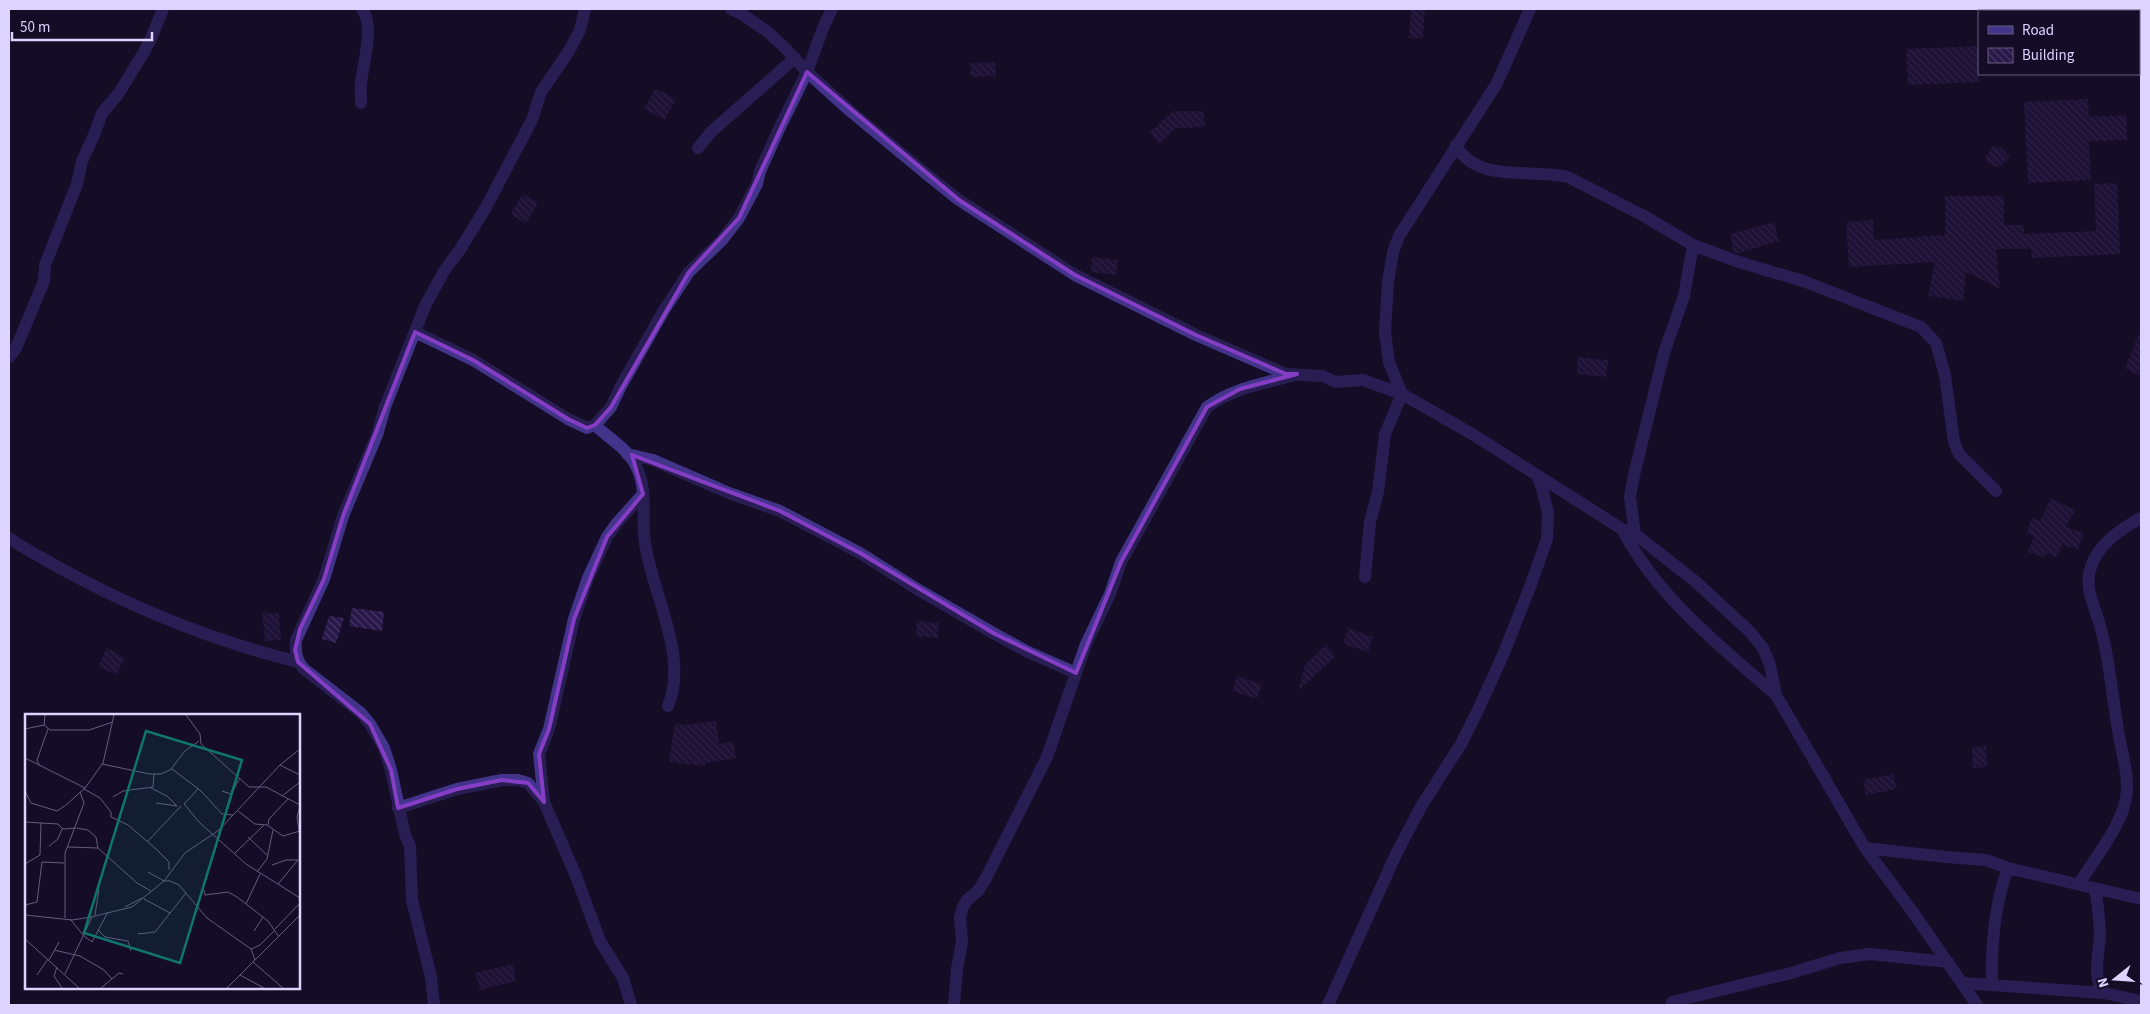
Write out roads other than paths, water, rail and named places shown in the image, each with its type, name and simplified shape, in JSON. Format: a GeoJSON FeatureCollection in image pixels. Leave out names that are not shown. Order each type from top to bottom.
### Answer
{"type":"FeatureCollection","features":[{"type":"Feature","properties":{"kind":"street"},"geometry":{"type":"LineString","coordinates":[[9,357],[16,348],[44,281],[45,265],[78,184],[82,161],[102,113],[118,93],[144,52],[162,9]]}},
{"type":"Feature","properties":{"kind":"street"},"geometry":{"type":"LineString","coordinates":[[362,9],[366,20],[367,47],[361,83],[362,103]]}},
{"type":"Feature","properties":{"kind":"street"},"geometry":{"type":"LineString","coordinates":[[434,1005],[431,978],[412,900],[410,846],[405,835],[391,770],[384,748],[370,724],[354,707],[304,669],[298,662],[295,650],[300,629],[324,579],[343,516],[373,444],[384,407],[432,292],[485,209],[532,120],[541,92],[569,51],[580,30],[585,9]]}},
{"type":"Feature","properties":{"kind":"street"},"geometry":{"type":"LineString","coordinates":[[731,9],[768,32],[807,72],[896,150],[959,200],[1075,275],[1196,335],[1286,374],[1323,376],[1335,382],[1363,380],[1402,394],[1472,434],[1622,529],[1635,534],[1696,582],[1750,632],[1763,648],[1770,665],[1776,695]]}},
{"type":"Feature","properties":{"kind":"street"},"geometry":{"type":"LineString","coordinates":[[415,332],[473,360],[568,419],[587,428],[595,425],[611,407],[664,310],[689,272],[716,246],[739,218],[757,184],[760,171],[807,72],[832,9]]}},
{"type":"Feature","properties":{"kind":"street"},"geometry":{"type":"LineString","coordinates":[[1366,577],[1370,522],[1378,492],[1385,434],[1402,394],[1390,362],[1385,332],[1388,282],[1393,252],[1400,236],[1456,145],[1497,83],[1505,67],[1508,54],[1530,9]]}},
{"type":"Feature","properties":{"kind":"street"},"geometry":{"type":"LineString","coordinates":[[698,148],[711,132],[795,58]]}},
{"type":"Feature","properties":{"kind":"street"},"geometry":{"type":"LineString","coordinates":[[1456,145],[1462,156],[1472,164],[1531,174],[1555,174],[1568,177],[1644,216],[1694,245],[1739,262],[1803,281],[1921,327],[1929,333],[1936,343],[1945,375],[1954,442],[1959,454],[1996,491]]}},
{"type":"Feature","properties":{"kind":"street"},"geometry":{"type":"LineString","coordinates":[[1635,534],[1630,497],[1634,476],[1664,353],[1684,296],[1694,245]]}},
{"type":"Feature","properties":{"kind":"street"},"geometry":{"type":"LineString","coordinates":[[954,1005],[962,942],[960,917],[963,907],[967,900],[978,891],[985,880],[1047,757],[1086,644],[1110,594],[1121,562],[1207,406],[1221,396],[1240,389],[1297,374]]}},
{"type":"Feature","properties":{"kind":"street"},"geometry":{"type":"LineString","coordinates":[[595,425],[628,454],[637,468],[643,494],[645,542],[651,573],[669,626],[674,662],[673,694],[668,706]]}},
{"type":"Feature","properties":{"kind":"street"},"geometry":{"type":"LineString","coordinates":[[628,454],[653,460],[729,493],[780,511],[860,553],[917,589],[995,634],[1028,652],[1076,673]]}},
{"type":"Feature","properties":{"kind":"street"},"geometry":{"type":"LineString","coordinates":[[1328,1005],[1397,852],[1422,805],[1461,744],[1478,710],[1503,655],[1530,587],[1547,540],[1548,513],[1537,475]]}},
{"type":"Feature","properties":{"kind":"street"},"geometry":{"type":"LineString","coordinates":[[544,802],[539,754],[549,729],[574,619],[588,578],[608,537],[617,523],[643,494]]}},
{"type":"Feature","properties":{"kind":"street"},"geometry":{"type":"LineString","coordinates":[[2079,884],[2120,820],[2127,796],[2125,769],[2117,728],[2111,675],[2101,629],[2088,589],[2090,568],[2098,550],[2123,528],[2141,518]]}},
{"type":"Feature","properties":{"kind":"street"},"geometry":{"type":"LineString","coordinates":[[1622,529],[1635,553],[1675,604],[1776,695],[1865,848],[1977,1005]]}},
{"type":"Feature","properties":{"kind":"street"},"geometry":{"type":"LineString","coordinates":[[9,538],[80,579],[151,614],[262,653],[298,662]]}},
{"type":"Feature","properties":{"kind":"street"},"geometry":{"type":"LineString","coordinates":[[398,808],[457,789],[502,780],[518,780],[528,783],[544,802],[576,876],[600,941],[623,978],[631,1005]]}},
{"type":"Feature","properties":{"kind":"street"},"geometry":{"type":"LineString","coordinates":[[1865,848],[1946,858],[1986,860],[2008,868],[2141,899]]}},
{"type":"Feature","properties":{"kind":"street"},"geometry":{"type":"LineString","coordinates":[[1992,984],[1991,948],[1998,896],[2008,868]]}},
{"type":"Feature","properties":{"kind":"street"},"geometry":{"type":"LineString","coordinates":[[2095,889],[2100,934],[2097,976],[2098,985],[2104,993]]}},
{"type":"Feature","properties":{"kind":"street"},"geometry":{"type":"LineString","coordinates":[[1672,1002],[1791,973],[1840,958],[1870,954],[1948,962]]}},
{"type":"Feature","properties":{"kind":"street"},"geometry":{"type":"LineString","coordinates":[[1963,983],[2104,993],[2141,1001]]}}]}
